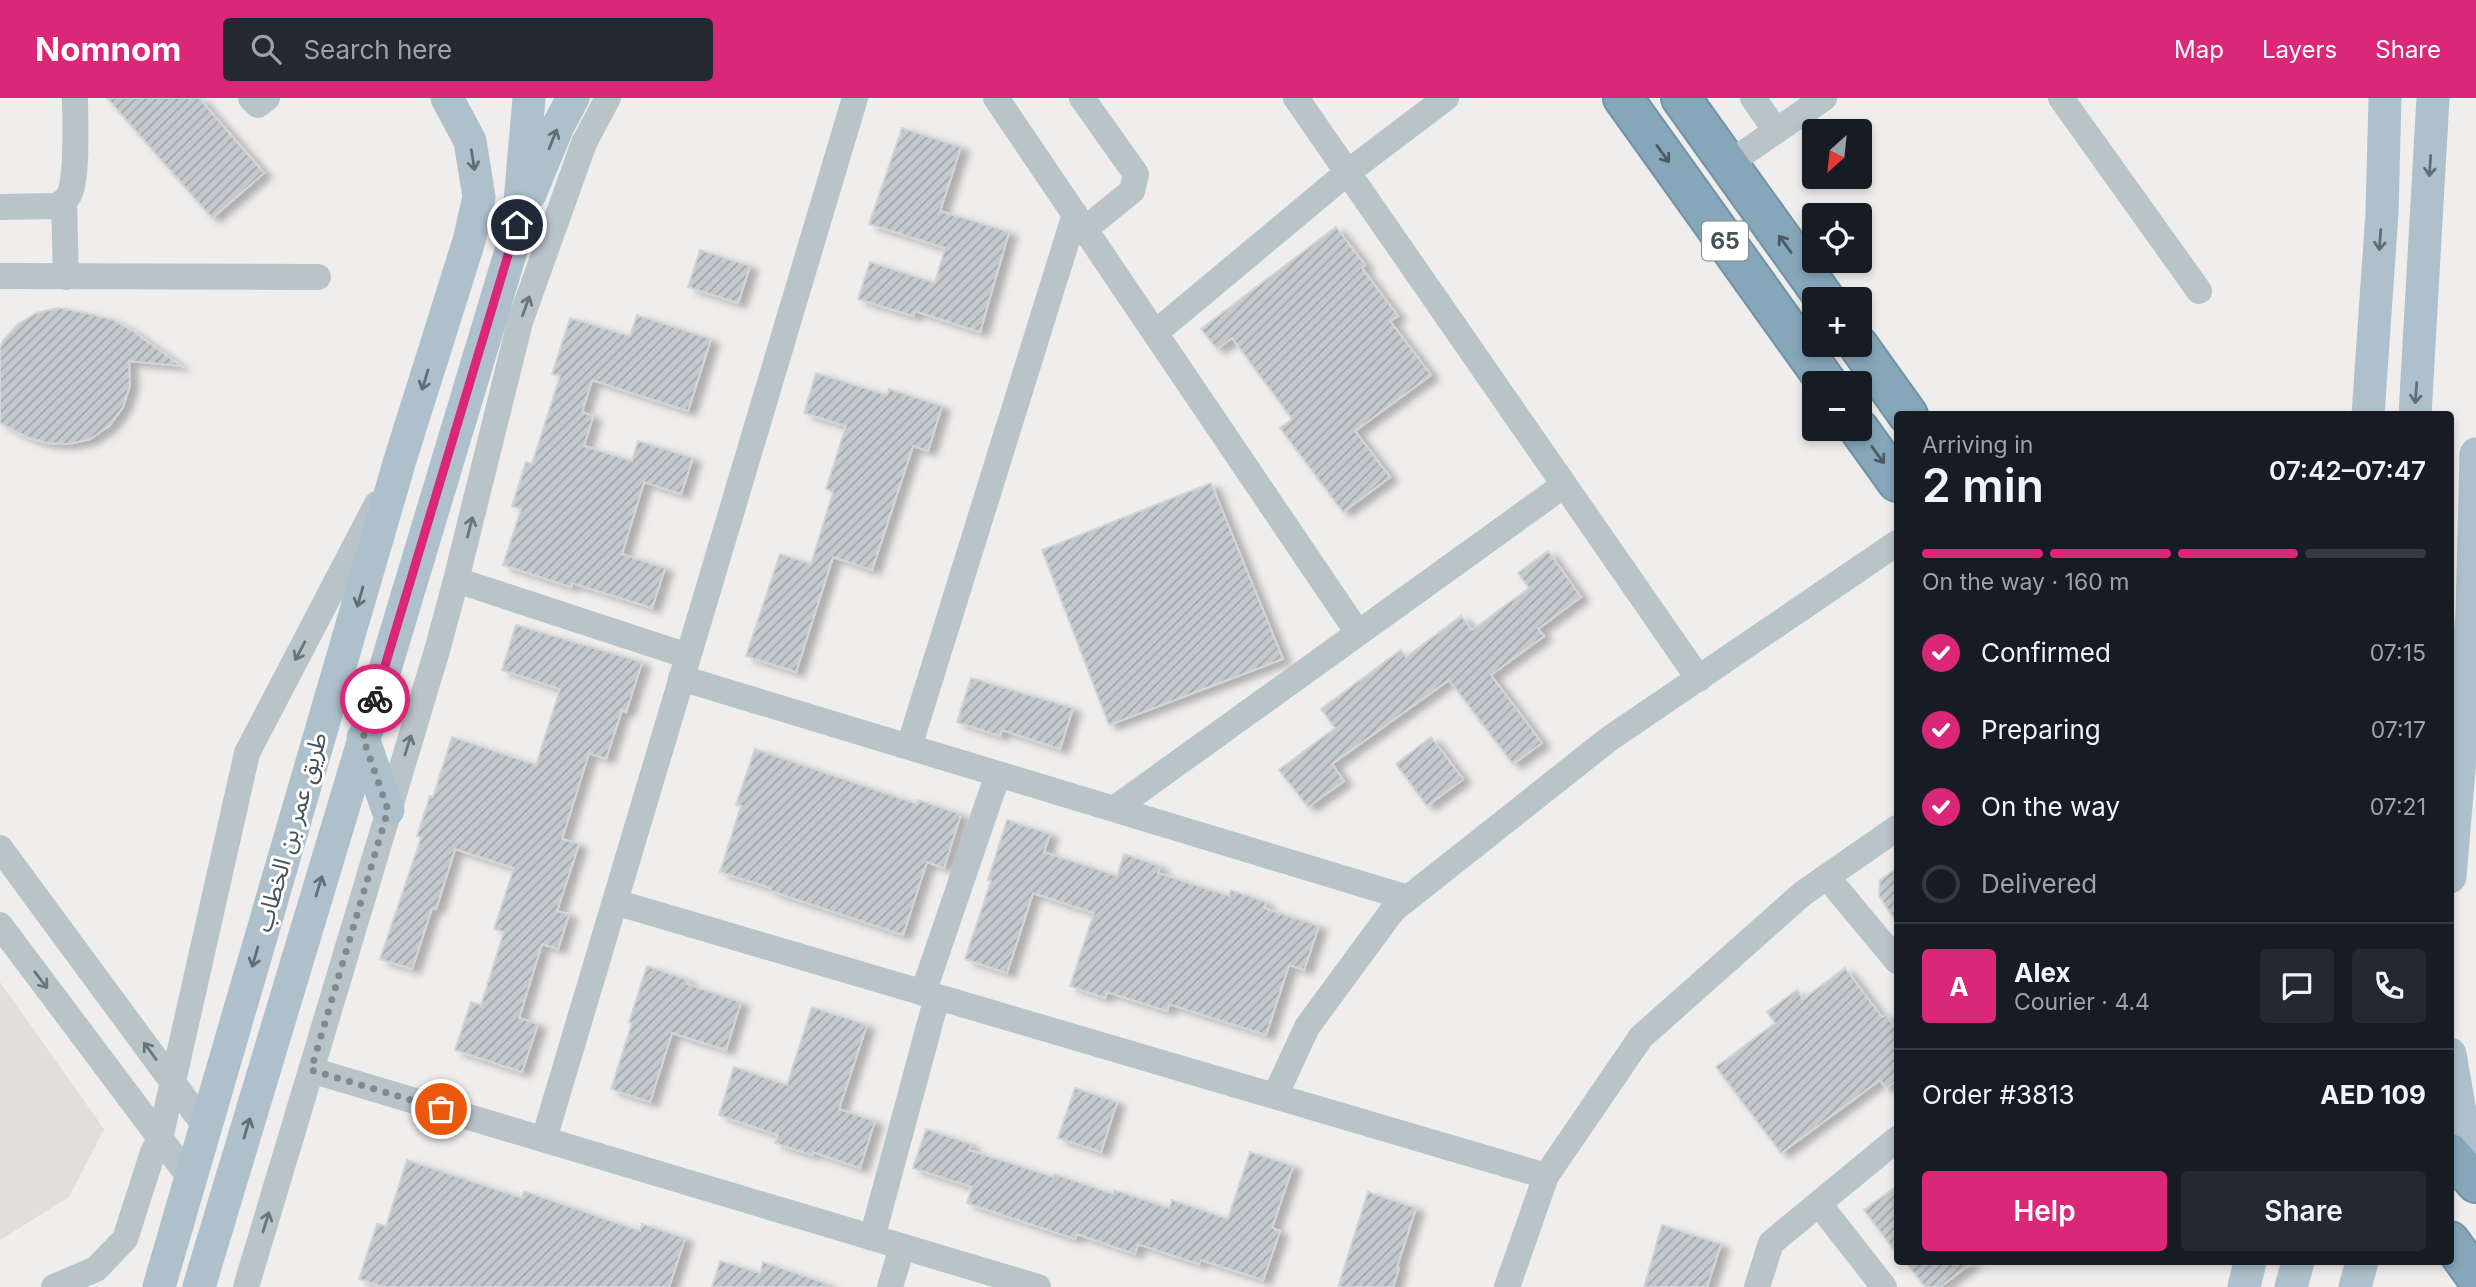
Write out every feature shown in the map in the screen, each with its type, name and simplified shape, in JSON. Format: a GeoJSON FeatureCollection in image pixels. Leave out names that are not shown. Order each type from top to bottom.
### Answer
{"type":"FeatureCollection","features":[{"type":"Feature","properties":{"kind":"highway","name":"65"},"geometry":{"type":"LineString","coordinates":[[1623,98],[1818,371]]}},
{"type":"Feature","properties":{"kind":"highway","name":"65"},"geometry":{"type":"LineString","coordinates":[[1681,98],[1816,287]]}},
{"type":"Feature","properties":{"kind":"highway"},"geometry":{"type":"LineString","coordinates":[[1867,357],[1905,411]]}},
{"type":"Feature","properties":{"kind":"highway"},"geometry":{"type":"LineString","coordinates":[[1868,441],[1894,478]]}},
{"type":"Feature","properties":{"kind":"highway"},"geometry":{"type":"LineString","coordinates":[[2454,1158],[2476,1183]]}},
{"type":"Feature","properties":{"kind":"highway"},"geometry":{"type":"LineString","coordinates":[[2454,1247],[2476,1277]]}},
{"type":"Feature","properties":{"kind":"main road","name":"طريق عمر بن الخطاب"},"geometry":{"type":"LineString","coordinates":[[163,1274],[400,460],[469,241],[478,197],[470,141],[447,98]]}},
{"type":"Feature","properties":{"kind":"main road","name":"طريق عمر بن الخطاب"},"geometry":{"type":"LineString","coordinates":[[199,1287],[517,225],[528,98]]}},
{"type":"Feature","properties":{"kind":"main road"},"geometry":{"type":"LineString","coordinates":[[517,225],[558,126],[573,98]]}},
{"type":"Feature","properties":{"kind":"main road"},"geometry":{"type":"LineString","coordinates":[[2368,411],[2382,213],[2385,98]]}},
{"type":"Feature","properties":{"kind":"main road"},"geometry":{"type":"LineString","coordinates":[[2415,411],[2431,108]]}},
{"type":"Feature","properties":{"kind":"main road"},"geometry":{"type":"LineString","coordinates":[[2454,832],[2474,609],[2476,454]]}},
{"type":"Feature","properties":{"kind":"main road"},"geometry":{"type":"LineString","coordinates":[[363,738],[388,810]]}},
{"type":"Feature","properties":{"kind":"main road"},"geometry":{"type":"LineString","coordinates":[[2454,1078],[2465,1140],[2476,1171]]}},
{"type":"Feature","properties":{"kind":"main road"},"geometry":{"type":"LineString","coordinates":[[2244,1287],[2249,1265]]}},
{"type":"Feature","properties":{"kind":"main road"},"geometry":{"type":"LineString","coordinates":[[2291,1287],[2297,1265]]}},
{"type":"Feature","properties":{"kind":"main road"},"geometry":{"type":"LineString","coordinates":[[2355,1287],[2360,1265]]}},
{"type":"Feature","properties":{"kind":"street"},"geometry":{"type":"LineString","coordinates":[[0,207],[56,206],[69,196],[73,170],[75,98]]}},
{"type":"Feature","properties":{"kind":"street"},"geometry":{"type":"LineString","coordinates":[[251,98],[258,105],[267,98]]}},
{"type":"Feature","properties":{"kind":"street"},"geometry":{"type":"LineString","coordinates":[[246,1287],[456,580],[520,322],[584,143],[608,98]]}},
{"type":"Feature","properties":{"kind":"street"},"geometry":{"type":"LineString","coordinates":[[544,1139],[855,98]]}},
{"type":"Feature","properties":{"kind":"street"},"geometry":{"type":"LineString","coordinates":[[996,98],[1358,633]]}},
{"type":"Feature","properties":{"kind":"street"},"geometry":{"type":"LineString","coordinates":[[909,747],[1080,222],[1132,191],[1136,174],[1082,98]]}},
{"type":"Feature","properties":{"kind":"street"},"geometry":{"type":"LineString","coordinates":[[1296,98],[1699,679]]}},
{"type":"Feature","properties":{"kind":"street"},"geometry":{"type":"LineString","coordinates":[[1155,333],[1348,172],[1446,98]]}},
{"type":"Feature","properties":{"kind":"street"},"geometry":{"type":"LineString","coordinates":[[1753,98],[1776,131]]}},
{"type":"Feature","properties":{"kind":"street"},"geometry":{"type":"LineString","coordinates":[[1728,164],[1824,98]]}},
{"type":"Feature","properties":{"kind":"street"},"geometry":{"type":"LineString","coordinates":[[2061,98],[2199,290]]}},
{"type":"Feature","properties":{"kind":"street"},"geometry":{"type":"LineString","coordinates":[[64,202],[66,277]]}},
{"type":"Feature","properties":{"kind":"street"},"geometry":{"type":"LineString","coordinates":[[0,276],[318,277]]}},
{"type":"Feature","properties":{"kind":"street"},"geometry":{"type":"LineString","coordinates":[[54,1287],[96,1269],[125,1239],[153,1152],[160,1139],[247,753],[400,460]]}},
{"type":"Feature","properties":{"kind":"street"},"geometry":{"type":"LineString","coordinates":[[1114,809],[1564,485]]}},
{"type":"Feature","properties":{"kind":"street"},"geometry":{"type":"LineString","coordinates":[[1275,1096],[1307,1027],[1393,910],[1609,739],[1894,545]]}},
{"type":"Feature","properties":{"kind":"street"},"geometry":{"type":"LineString","coordinates":[[456,580],[685,667],[909,747],[1408,898]]}},
{"type":"Feature","properties":{"kind":"street"},"geometry":{"type":"LineString","coordinates":[[872,1238],[930,995],[998,774]]}},
{"type":"Feature","properties":{"kind":"street"},"geometry":{"type":"LineString","coordinates":[[1507,1287],[1546,1176],[1641,1037],[1802,894],[1894,830]]}},
{"type":"Feature","properties":{"kind":"street"},"geometry":{"type":"LineString","coordinates":[[0,848],[205,1126]]}},
{"type":"Feature","properties":{"kind":"street"},"geometry":{"type":"LineString","coordinates":[[1827,877],[1894,957]]}},
{"type":"Feature","properties":{"kind":"street"},"geometry":{"type":"LineString","coordinates":[[615,902],[1546,1176]]}},
{"type":"Feature","properties":{"kind":"street"},"geometry":{"type":"LineString","coordinates":[[0,925],[190,1178]]}},
{"type":"Feature","properties":{"kind":"street"},"geometry":{"type":"LineString","coordinates":[[311,1070],[1038,1287]]}},
{"type":"Feature","properties":{"kind":"street"},"geometry":{"type":"LineString","coordinates":[[1758,1287],[1771,1243],[1894,1142]]}},
{"type":"Feature","properties":{"kind":"street"},"geometry":{"type":"LineString","coordinates":[[1819,1204],[1884,1287]]}},
{"type":"Feature","properties":{"kind":"street"},"geometry":{"type":"LineString","coordinates":[[890,1287],[902,1247]]}},
{"type":"Feature","properties":{"kind":"street"},"geometry":{"type":"LineString","coordinates":[[146,1287],[163,1274]]}},
{"type":"Feature","properties":{"kind":"shaded area"},"geometry":{"type":"Polygon","coordinates":[[[0,982],[104,1129],[69,1197],[0,1240],[0,982]]]}},
{"type":"Feature","properties":{"kind":"building"},"geometry":{"type":"Polygon","coordinates":[[[107,98],[199,98],[264,173],[212,218],[107,98]]]}},
{"type":"Feature","properties":{"kind":"building"},"geometry":{"type":"Polygon","coordinates":[[[902,128],[961,147],[940,211],[1009,232],[980,332],[915,311],[913,316],[858,299],[870,262],[935,283],[945,248],[869,224],[902,128]]]}},
{"type":"Feature","properties":{"kind":"building"},"geometry":{"type":"Polygon","coordinates":[[[1336,227],[1365,265],[1362,268],[1398,316],[1390,321],[1431,375],[1355,431],[1390,477],[1343,512],[1280,428],[1292,419],[1232,338],[1217,349],[1201,329],[1336,227]]]}},
{"type":"Feature","properties":{"kind":"building"},"geometry":{"type":"Polygon","coordinates":[[[700,250],[750,266],[738,303],[688,287],[700,250]]]}},
{"type":"Feature","properties":{"kind":"building"},"geometry":{"type":"Polygon","coordinates":[[[59,308],[113,320],[181,366],[129,361],[130,385],[123,407],[109,426],[90,439],[69,444],[47,443],[27,437],[0,423],[0,349],[3,341],[17,325],[36,313],[59,308]]]}},
{"type":"Feature","properties":{"kind":"building"},"geometry":{"type":"Polygon","coordinates":[[[637,315],[711,339],[688,411],[592,380],[582,412],[593,416],[584,446],[632,461],[638,441],[693,458],[681,494],[644,482],[622,554],[665,568],[652,608],[572,583],[571,587],[503,565],[521,509],[512,506],[526,462],[532,464],[560,376],[552,374],[570,318],[630,336],[637,315]]]}},
{"type":"Feature","properties":{"kind":"building"},"geometry":{"type":"Polygon","coordinates":[[[816,373],[887,395],[889,389],[942,406],[928,451],[913,446],[872,570],[833,557],[796,672],[746,656],[780,554],[811,564],[833,492],[826,489],[846,426],[804,413],[816,373]]]}},
{"type":"Feature","properties":{"kind":"building"},"geometry":{"type":"Polygon","coordinates":[[[1211,483],[1283,659],[1109,725],[1042,550],[1211,483]]]}},
{"type":"Feature","properties":{"kind":"building"},"geometry":{"type":"Polygon","coordinates":[[[1548,551],[1581,597],[1538,629],[1544,636],[1491,675],[1542,743],[1513,764],[1449,680],[1332,764],[1344,781],[1308,807],[1279,770],[1335,728],[1321,709],[1401,650],[1406,657],[1461,616],[1472,630],[1529,588],[1518,573],[1548,551]]]}},
{"type":"Feature","properties":{"kind":"building"},"geometry":{"type":"Polygon","coordinates":[[[516,625],[642,662],[626,712],[622,710],[606,759],[589,753],[562,839],[579,844],[557,911],[569,914],[558,949],[542,944],[519,1018],[538,1024],[522,1072],[455,1050],[471,1002],[481,1005],[504,932],[494,929],[514,868],[455,849],[436,909],[432,908],[412,969],[380,959],[421,838],[417,836],[452,737],[536,765],[560,689],[502,670],[516,625]]]}},
{"type":"Feature","properties":{"kind":"building"},"geometry":{"type":"Polygon","coordinates":[[[971,678],[1073,708],[1060,749],[1002,730],[1000,736],[957,722],[971,678]]]}},
{"type":"Feature","properties":{"kind":"building"},"geometry":{"type":"Polygon","coordinates":[[[1431,737],[1463,779],[1427,806],[1396,764],[1431,737]]]}},
{"type":"Feature","properties":{"kind":"building"},"geometry":{"type":"Polygon","coordinates":[[[755,749],[917,804],[918,800],[961,814],[944,868],[927,862],[903,935],[720,872],[741,806],[736,805],[755,749]]]}},
{"type":"Feature","properties":{"kind":"building"},"geometry":{"type":"Polygon","coordinates":[[[1007,820],[1050,834],[1044,852],[1117,876],[1124,854],[1160,866],[1158,873],[1229,896],[1231,890],[1266,902],[1264,908],[1319,926],[1304,970],[1289,965],[1266,1035],[1169,1004],[1167,1011],[1107,992],[1105,998],[1070,986],[1094,913],[1033,893],[1007,973],[965,959],[991,881],[988,880],[1007,820]]]}},
{"type":"Feature","properties":{"kind":"building"},"geometry":{"type":"Polygon","coordinates":[[[1894,870],[1894,918],[1879,896],[1880,880],[1894,870]]]}},
{"type":"Feature","properties":{"kind":"building"},"geometry":{"type":"Polygon","coordinates":[[[647,966],[688,980],[687,984],[741,1002],[726,1050],[672,1033],[650,1102],[611,1089],[647,966]]]}},
{"type":"Feature","properties":{"kind":"building"},"geometry":{"type":"Polygon","coordinates":[[[1845,968],[1882,1017],[1886,1015],[1894,1026],[1894,1082],[1886,1088],[1880,1080],[1781,1153],[1716,1067],[1775,1023],[1767,1012],[1797,990],[1803,999],[1845,968]]]}},
{"type":"Feature","properties":{"kind":"building"},"geometry":{"type":"Polygon","coordinates":[[[812,1007],[867,1025],[839,1109],[875,1121],[860,1168],[775,1143],[778,1135],[719,1115],[734,1067],[787,1085],[812,1007]]]}},
{"type":"Feature","properties":{"kind":"building"},"geometry":{"type":"Polygon","coordinates":[[[1075,1088],[1117,1102],[1101,1152],[1058,1138],[1075,1088]]]}},
{"type":"Feature","properties":{"kind":"building"},"geometry":{"type":"Polygon","coordinates":[[[926,1129],[971,1144],[969,1150],[1053,1177],[1054,1174],[1113,1194],[1114,1190],[1169,1208],[1172,1200],[1228,1219],[1250,1152],[1293,1166],[1272,1228],[1280,1231],[1263,1280],[1201,1260],[1199,1264],[1138,1244],[1135,1254],[1077,1234],[1075,1239],[967,1203],[972,1187],[913,1168],[926,1129]]]}},
{"type":"Feature","properties":{"kind":"building"},"geometry":{"type":"Polygon","coordinates":[[[407,1160],[522,1198],[524,1191],[640,1231],[642,1224],[685,1238],[669,1287],[383,1287],[359,1279],[377,1224],[386,1226],[407,1160]]]}},
{"type":"Feature","properties":{"kind":"building"},"geometry":{"type":"Polygon","coordinates":[[[1894,1188],[1894,1250],[1864,1210],[1894,1188]]]}},
{"type":"Feature","properties":{"kind":"building"},"geometry":{"type":"Polygon","coordinates":[[[1368,1192],[1416,1208],[1393,1287],[1338,1287],[1368,1192]]]}},
{"type":"Feature","properties":{"kind":"building"},"geometry":{"type":"Polygon","coordinates":[[[1662,1225],[1721,1244],[1707,1287],[1644,1287],[1662,1225]]]}},
{"type":"Feature","properties":{"kind":"building"},"geometry":{"type":"Polygon","coordinates":[[[720,1261],[760,1273],[763,1262],[828,1284],[828,1287],[712,1287],[720,1261]]]}},
{"type":"Feature","properties":{"kind":"building"},"geometry":{"type":"Polygon","coordinates":[[[1908,1265],[1969,1265],[1940,1287],[1925,1287],[1908,1265]]]}},
{"type":"Feature","properties":{"kind":"way so far"},"geometry":{"type":"LineString","coordinates":[[375,699],[363,738],[388,810],[311,1070],[441,1109]]}},
{"type":"Feature","properties":{"kind":"route"},"geometry":{"type":"LineString","coordinates":[[375,699],[517,225]]}}]}
